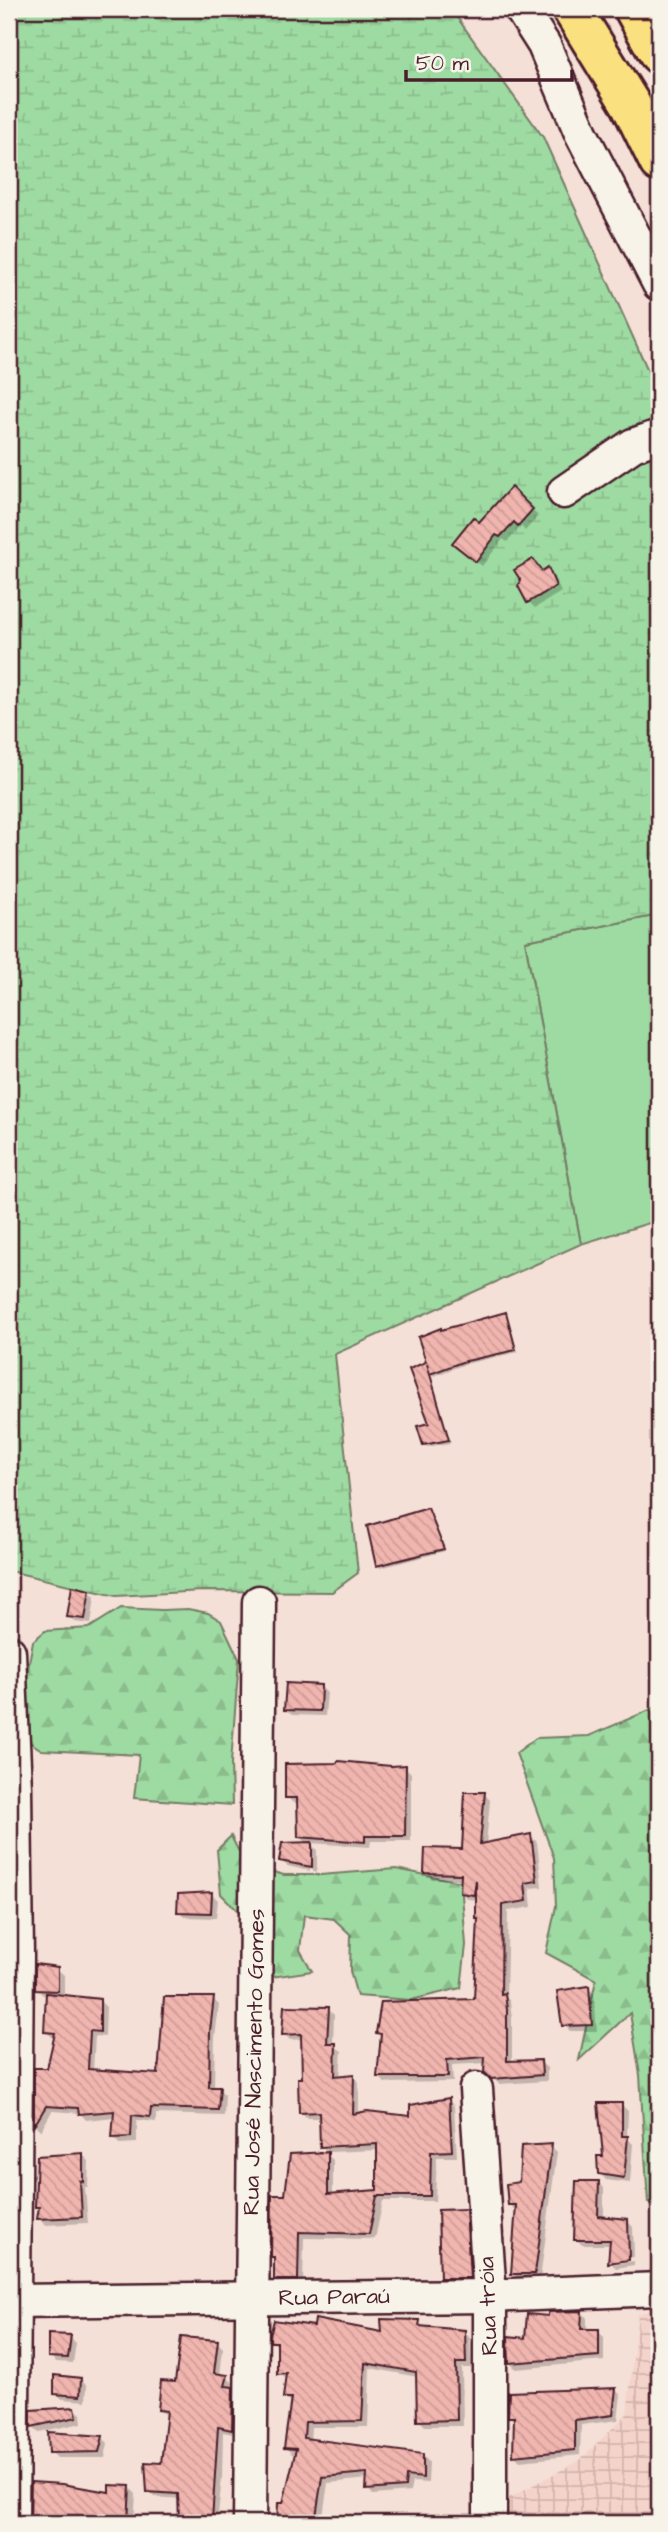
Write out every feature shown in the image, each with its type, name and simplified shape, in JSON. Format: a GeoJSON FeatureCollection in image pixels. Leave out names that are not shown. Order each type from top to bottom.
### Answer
{"type":"FeatureCollection","features":[{"type":"Feature","properties":{"kind":"highway"},"geometry":{"type":"LineString","coordinates":[[572,9],[631,105],[659,162]]}},
{"type":"Feature","properties":{"kind":"highway"},"geometry":{"type":"LineString","coordinates":[[634,9],[659,54]]}},
{"type":"Feature","properties":{"kind":"street"},"geometry":{"type":"LineString","coordinates":[[521,9],[544,46],[581,133],[659,284]]}},
{"type":"Feature","properties":{"kind":"street"},"geometry":{"type":"LineString","coordinates":[[564,492],[633,444],[659,436]]}},
{"type":"Feature","properties":{"kind":"street","name":"Rua José Nascimento Gomes"},"geometry":{"type":"LineString","coordinates":[[250,2523],[259,1601]]}},
{"type":"Feature","properties":{"kind":"street"},"geometry":{"type":"LineString","coordinates":[[9,1655],[15,1788],[17,1956],[12,2523]]}},
{"type":"Feature","properties":{"kind":"street","name":"Rua tróia"},"geometry":{"type":"LineString","coordinates":[[476,2089],[490,2296],[490,2523]]}},
{"type":"Feature","properties":{"kind":"street","name":"Rua Paraú"},"geometry":{"type":"LineString","coordinates":[[12,2301],[490,2296],[659,2289]]}},
{"type":"Feature","properties":{"kind":"shaded area"},"geometry":{"type":"Polygon","coordinates":[[[659,2308],[659,2523],[508,2523],[509,2498],[580,2460],[627,2414],[638,2314],[659,2308]]]}},
{"type":"Feature","properties":{"kind":"green space"},"geometry":{"type":"Polygon","coordinates":[[[9,9],[451,9],[543,137],[659,395],[659,915],[525,941],[581,1244],[335,1354],[358,1573],[332,1592],[202,1591],[116,1596],[9,1571],[9,9]]]}},
{"type":"Feature","properties":{"kind":"green space"},"geometry":{"type":"Polygon","coordinates":[[[659,915],[659,1220],[581,1244],[525,941],[659,915]]]}},
{"type":"Feature","properties":{"kind":"green space"},"geometry":{"type":"Polygon","coordinates":[[[121,1608],[188,1609],[208,1613],[221,1621],[239,1659],[231,1763],[232,1805],[134,1798],[139,1755],[42,1750],[23,1738],[25,1685],[33,1641],[45,1631],[89,1628],[121,1608]]]}},
{"type":"Feature","properties":{"kind":"green space"},"geometry":{"type":"Polygon","coordinates":[[[659,1706],[659,2203],[648,2203],[640,2075],[630,2013],[579,2060],[596,1980],[546,1953],[556,1906],[554,1858],[516,1753],[536,1738],[589,1736],[659,1706]]]}},
{"type":"Feature","properties":{"kind":"green space"},"geometry":{"type":"Polygon","coordinates":[[[231,1836],[245,1864],[284,1875],[396,1869],[461,1882],[466,1945],[461,1988],[411,2000],[357,1996],[350,1971],[351,1935],[334,1919],[304,1915],[300,1950],[312,1971],[272,1977],[240,1913],[221,1894],[217,1850],[231,1836]]]}},
{"type":"Feature","properties":{"kind":"building"},"geometry":{"type":"Polygon","coordinates":[[[511,487],[533,509],[518,526],[514,522],[500,537],[496,535],[476,562],[452,543],[473,517],[479,522],[511,487]]]}},
{"type":"Feature","properties":{"kind":"building"},"geometry":{"type":"Polygon","coordinates":[[[533,559],[542,571],[548,567],[556,586],[527,603],[518,586],[521,581],[514,570],[533,559]]]}},
{"type":"Feature","properties":{"kind":"building"},"geometry":{"type":"Polygon","coordinates":[[[506,1312],[516,1350],[462,1362],[430,1374],[427,1364],[449,1440],[423,1445],[417,1426],[429,1423],[409,1369],[426,1362],[418,1337],[441,1328],[506,1312]]]}},
{"type":"Feature","properties":{"kind":"building"},"geometry":{"type":"Polygon","coordinates":[[[428,1508],[444,1549],[376,1566],[367,1526],[428,1508]]]}},
{"type":"Feature","properties":{"kind":"building"},"geometry":{"type":"Polygon","coordinates":[[[72,1586],[90,1590],[85,1619],[67,1617],[72,1586]]]}},
{"type":"Feature","properties":{"kind":"building"},"geometry":{"type":"Polygon","coordinates":[[[286,1683],[321,1685],[320,1711],[284,1710],[286,1683]]]}},
{"type":"Feature","properties":{"kind":"building"},"geometry":{"type":"Polygon","coordinates":[[[338,1761],[406,1765],[405,1836],[365,1836],[365,1842],[298,1837],[297,1798],[285,1798],[285,1764],[338,1761]]]}},
{"type":"Feature","properties":{"kind":"building"},"geometry":{"type":"Polygon","coordinates":[[[465,1792],[485,1792],[480,1844],[531,1834],[537,1881],[525,1883],[527,1901],[502,1905],[501,1994],[505,1993],[507,2010],[507,2061],[541,2060],[542,2075],[491,2079],[484,2072],[485,2057],[447,2060],[448,2077],[377,2077],[381,2034],[376,2033],[381,2002],[474,1999],[478,1919],[476,1880],[474,1895],[460,1893],[461,1874],[424,1873],[425,1848],[462,1849],[465,1792]]]}},
{"type":"Feature","properties":{"kind":"building"},"geometry":{"type":"Polygon","coordinates":[[[312,1842],[312,1867],[279,1861],[282,1843],[312,1842]]]}},
{"type":"Feature","properties":{"kind":"building"},"geometry":{"type":"Polygon","coordinates":[[[212,1892],[211,1913],[177,1912],[178,1894],[212,1892]]]}},
{"type":"Feature","properties":{"kind":"building"},"geometry":{"type":"Polygon","coordinates":[[[35,1964],[58,1967],[58,1991],[35,1990],[35,1964]]]}},
{"type":"Feature","properties":{"kind":"building"},"geometry":{"type":"Polygon","coordinates":[[[589,1986],[592,2025],[562,2026],[557,1991],[589,1986]]]}},
{"type":"Feature","properties":{"kind":"building"},"geometry":{"type":"Polygon","coordinates":[[[46,1993],[100,1999],[100,2032],[90,2031],[88,2069],[158,2074],[164,1997],[214,1997],[210,2031],[209,2087],[220,2087],[218,2110],[151,2108],[150,2117],[132,2115],[131,2137],[112,2138],[114,2111],[79,2114],[78,2108],[46,2106],[34,2126],[34,2068],[47,2068],[55,2033],[44,2032],[46,1993]]]}},
{"type":"Feature","properties":{"kind":"building"},"geometry":{"type":"Polygon","coordinates":[[[284,2006],[329,2007],[327,2043],[336,2043],[335,2076],[354,2074],[353,2114],[367,2111],[410,2116],[410,2105],[449,2098],[452,2151],[431,2152],[430,2196],[377,2196],[369,2234],[299,2232],[298,2280],[274,2280],[274,2257],[271,2257],[272,2195],[285,2195],[290,2154],[328,2152],[328,2194],[377,2190],[377,2144],[320,2147],[319,2112],[299,2113],[298,2078],[302,2078],[301,2034],[282,2035],[284,2006]]]}},
{"type":"Feature","properties":{"kind":"building"},"geometry":{"type":"Polygon","coordinates":[[[598,2103],[622,2103],[622,2136],[628,2136],[624,2178],[598,2174],[597,2156],[603,2156],[598,2103]]]}},
{"type":"Feature","properties":{"kind":"building"},"geometry":{"type":"Polygon","coordinates":[[[552,2144],[535,2274],[511,2274],[516,2205],[508,2205],[506,2184],[519,2182],[521,2146],[552,2144]]]}},
{"type":"Feature","properties":{"kind":"building"},"geometry":{"type":"Polygon","coordinates":[[[83,2153],[83,2182],[80,2181],[82,2217],[37,2219],[37,2156],[83,2153]]]}},
{"type":"Feature","properties":{"kind":"building"},"geometry":{"type":"Polygon","coordinates":[[[576,2181],[599,2181],[598,2216],[628,2219],[629,2260],[608,2263],[610,2240],[574,2240],[576,2181]]]}},
{"type":"Feature","properties":{"kind":"building"},"geometry":{"type":"Polygon","coordinates":[[[466,2209],[470,2278],[440,2278],[438,2210],[466,2209]]]}},
{"type":"Feature","properties":{"kind":"building"},"geometry":{"type":"Polygon","coordinates":[[[582,2311],[581,2329],[599,2329],[599,2356],[509,2363],[508,2336],[525,2338],[527,2314],[548,2316],[548,2312],[582,2311]]]}},
{"type":"Feature","properties":{"kind":"building"},"geometry":{"type":"Polygon","coordinates":[[[315,2319],[382,2332],[381,2319],[420,2320],[419,2326],[465,2330],[466,2363],[456,2363],[457,2420],[417,2421],[416,2372],[365,2363],[362,2421],[305,2422],[304,2438],[423,2454],[423,2478],[406,2476],[405,2487],[366,2490],[367,2473],[322,2477],[315,2523],[277,2523],[278,2503],[283,2503],[296,2449],[284,2448],[291,2398],[283,2398],[286,2373],[277,2374],[277,2342],[270,2342],[270,2336],[274,2320],[314,2326],[315,2319]]]}},
{"type":"Feature","properties":{"kind":"building"},"geometry":{"type":"Polygon","coordinates":[[[48,2334],[71,2335],[68,2358],[48,2357],[48,2334]]]}},
{"type":"Feature","properties":{"kind":"building"},"geometry":{"type":"Polygon","coordinates":[[[181,2337],[218,2340],[214,2373],[228,2375],[225,2386],[233,2387],[232,2430],[218,2427],[212,2521],[179,2522],[178,2494],[147,2492],[145,2462],[161,2463],[167,2411],[158,2410],[161,2381],[175,2382],[181,2337]]]}},
{"type":"Feature","properties":{"kind":"building"},"geometry":{"type":"Polygon","coordinates":[[[54,2375],[81,2378],[80,2396],[54,2394],[54,2375]]]}},
{"type":"Feature","properties":{"kind":"building"},"geometry":{"type":"Polygon","coordinates":[[[616,2388],[613,2415],[575,2420],[575,2450],[513,2456],[514,2417],[508,2417],[509,2392],[616,2388]]]}},
{"type":"Feature","properties":{"kind":"building"},"geometry":{"type":"Polygon","coordinates":[[[75,2407],[77,2417],[31,2427],[31,2410],[75,2407]]]}},
{"type":"Feature","properties":{"kind":"building"},"geometry":{"type":"Polygon","coordinates":[[[48,2432],[103,2436],[99,2452],[49,2453],[48,2432]]]}},
{"type":"Feature","properties":{"kind":"building"},"geometry":{"type":"Polygon","coordinates":[[[31,2482],[109,2492],[109,2485],[130,2486],[128,2523],[30,2523],[31,2482]]]}}]}
